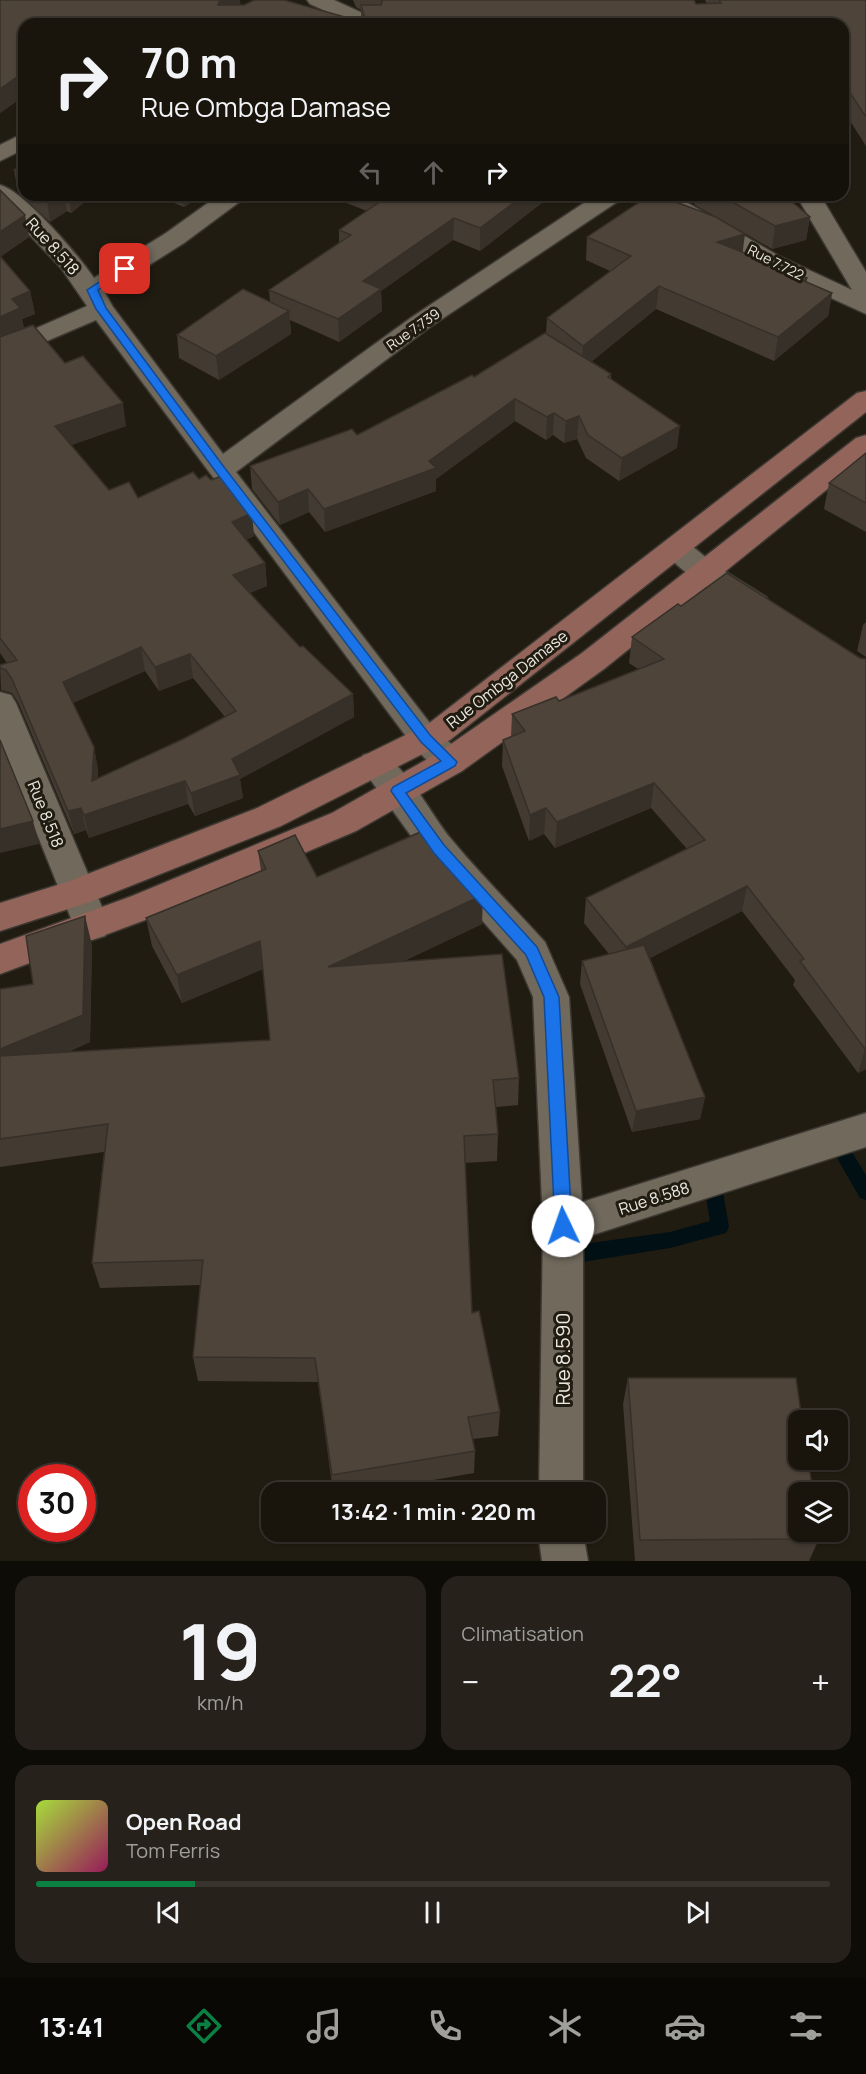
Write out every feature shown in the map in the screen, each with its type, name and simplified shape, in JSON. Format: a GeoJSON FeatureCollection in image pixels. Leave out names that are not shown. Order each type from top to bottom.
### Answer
{"type":"FeatureCollection","features":[{"type":"Feature","properties":{"kind":"main road","name":"Rue Ombga Damase"},"geometry":{"type":"LineString","coordinates":[[0,959],[144,906],[344,822],[425,739],[440,732],[866,399]]}},
{"type":"Feature","properties":{"kind":"main road","name":"Rue Ombga Damase"},"geometry":{"type":"LineString","coordinates":[[0,917],[78,892],[268,817],[386,778],[450,762],[593,662],[866,444]]}},
{"type":"Feature","properties":{"kind":"street"},"geometry":{"type":"LineString","coordinates":[[317,0],[358,18]]}},
{"type":"Feature","properties":{"kind":"street"},"geometry":{"type":"LineString","coordinates":[[0,154],[18,144]]}},
{"type":"Feature","properties":{"kind":"street","name":"Rue 8.518"},"geometry":{"type":"LineString","coordinates":[[0,192],[20,209],[97,299],[220,470],[425,739],[450,762]]}},
{"type":"Feature","properties":{"kind":"street"},"geometry":{"type":"LineString","coordinates":[[0,353],[97,299],[226,201]]}},
{"type":"Feature","properties":{"kind":"street","name":"Rue 7.739"},"geometry":{"type":"LineString","coordinates":[[220,470],[421,322],[603,201]]}},
{"type":"Feature","properties":{"kind":"street","name":"Rue 7.722"},"geometry":{"type":"LineString","coordinates":[[667,201],[770,261],[866,306]]}},
{"type":"Feature","properties":{"kind":"street"},"geometry":{"type":"LineString","coordinates":[[812,201],[866,293]]}},
{"type":"Feature","properties":{"kind":"street"},"geometry":{"type":"LineString","coordinates":[[675,549],[705,572],[775,616]]}},
{"type":"Feature","properties":{"kind":"street","name":"Rue 8.518"},"geometry":{"type":"LineString","coordinates":[[0,703],[92,926]]}},
{"type":"Feature","properties":{"kind":"street"},"geometry":{"type":"LineString","coordinates":[[386,778],[439,849],[532,952],[551,997],[563,1226]]}},
{"type":"Feature","properties":{"kind":"street","name":"Rue 8.588"},"geometry":{"type":"LineString","coordinates":[[563,1226],[866,1130]]}},
{"type":"Feature","properties":{"kind":"street","name":"Rue 8.590"},"geometry":{"type":"LineString","coordinates":[[561,1482],[563,1226]]}},
{"type":"Feature","properties":{"kind":"street"},"geometry":{"type":"LineString","coordinates":[[562,1542],[565,1561]]}},
{"type":"Feature","properties":{"kind":"building"},"geometry":{"type":"Polygon","coordinates":[[[0,0],[220,0],[218,5],[244,5],[254,0],[284,0],[348,18],[18,18],[18,76],[0,89],[0,0]]]}},
{"type":"Feature","properties":{"kind":"building"},"geometry":{"type":"Polygon","coordinates":[[[381,0],[694,0],[696,4],[721,3],[719,0],[866,0],[866,117],[849,91],[849,18],[365,18],[361,5],[381,5],[381,0]]]}},
{"type":"Feature","properties":{"kind":"building"},"geometry":{"type":"Polygon","coordinates":[[[0,190],[25,215],[0,232],[0,190]]]}},
{"type":"Feature","properties":{"kind":"building"},"geometry":{"type":"Polygon","coordinates":[[[381,201],[516,201],[480,228],[454,218],[363,281],[381,289],[338,319],[269,290],[351,235],[339,230],[381,201]]]}},
{"type":"Feature","properties":{"kind":"building"},"geometry":{"type":"Polygon","coordinates":[[[641,201],[673,201],[716,217],[745,234],[717,242],[807,278],[804,281],[832,293],[778,337],[659,286],[583,346],[547,318],[631,256],[587,237],[641,201]]]}},
{"type":"Feature","properties":{"kind":"building"},"geometry":{"type":"Polygon","coordinates":[[[731,201],[791,201],[810,217],[775,226],[731,201]]]}},
{"type":"Feature","properties":{"kind":"building"},"geometry":{"type":"Polygon","coordinates":[[[0,256],[30,291],[12,299],[20,308],[0,317],[0,256]]]}},
{"type":"Feature","properties":{"kind":"building"},"geometry":{"type":"Polygon","coordinates":[[[243,289],[289,311],[216,356],[177,335],[243,289]]]}},
{"type":"Feature","properties":{"kind":"building"},"geometry":{"type":"Polygon","coordinates":[[[33,325],[65,363],[83,356],[123,403],[55,426],[109,490],[129,482],[138,498],[193,472],[199,479],[206,475],[211,480],[224,475],[252,513],[232,522],[265,563],[233,575],[300,647],[303,646],[353,694],[232,759],[240,775],[191,793],[185,781],[84,815],[81,808],[68,811],[12,679],[6,670],[0,668],[0,665],[17,660],[0,638],[0,337],[33,325]],[[141,647],[63,682],[94,747],[92,781],[183,739],[236,711],[190,654],[155,667],[141,647]]]}},
{"type":"Feature","properties":{"kind":"building"},"geometry":{"type":"Polygon","coordinates":[[[545,333],[611,374],[608,377],[680,426],[622,458],[588,435],[579,416],[566,421],[554,413],[547,417],[515,399],[429,461],[436,468],[324,509],[308,489],[278,502],[250,466],[352,429],[357,435],[472,375],[474,377],[545,333]]]}},
{"type":"Feature","properties":{"kind":"building"},"geometry":{"type":"Polygon","coordinates":[[[866,453],[866,503],[829,483],[866,453]]]}},
{"type":"Feature","properties":{"kind":"building"},"geometry":{"type":"Polygon","coordinates":[[[727,573],[860,658],[866,659],[866,1049],[800,961],[804,959],[747,886],[626,947],[586,898],[705,840],[654,783],[557,822],[546,808],[530,815],[503,740],[525,731],[512,714],[556,697],[559,701],[664,659],[632,637],[727,573]]]}},
{"type":"Feature","properties":{"kind":"building"},"geometry":{"type":"Polygon","coordinates":[[[0,740],[33,821],[0,829],[0,740]]]}},
{"type":"Feature","properties":{"kind":"building"},"geometry":{"type":"Polygon","coordinates":[[[425,830],[483,895],[328,967],[502,954],[519,1078],[493,1080],[498,1134],[464,1136],[472,1313],[479,1311],[500,1412],[468,1417],[475,1451],[332,1475],[315,1358],[193,1357],[203,1260],[92,1263],[108,1124],[0,1139],[0,1056],[270,1040],[260,941],[177,975],[146,918],[266,869],[258,851],[295,835],[317,877],[425,830]]]}},
{"type":"Feature","properties":{"kind":"building"},"geometry":{"type":"Polygon","coordinates":[[[85,916],[83,1015],[0,1049],[0,989],[33,984],[26,936],[85,916]]]}},
{"type":"Feature","properties":{"kind":"building"},"geometry":{"type":"Polygon","coordinates":[[[644,945],[705,1097],[636,1111],[582,961],[644,945]]]}},
{"type":"Feature","properties":{"kind":"building"},"geometry":{"type":"Polygon","coordinates":[[[628,1378],[796,1378],[801,1410],[788,1410],[788,1470],[810,1470],[811,1482],[788,1482],[788,1539],[640,1540],[628,1378]]]}},
{"type":"Feature","properties":{"kind":"waterway"},"geometry":{"type":"LineString","coordinates":[[835,1139],[866,1192]]}},
{"type":"Feature","properties":{"kind":"waterway"},"geometry":{"type":"LineString","coordinates":[[576,1254],[670,1240],[720,1227],[711,1175]]}},
{"type":"Feature","properties":{"kind":"route"},"geometry":{"type":"LineString","coordinates":[[125,269],[92,290],[101,309],[220,470],[425,739],[450,762],[398,791],[439,849],[479,896],[532,952],[551,997],[563,1226]]}}]}
